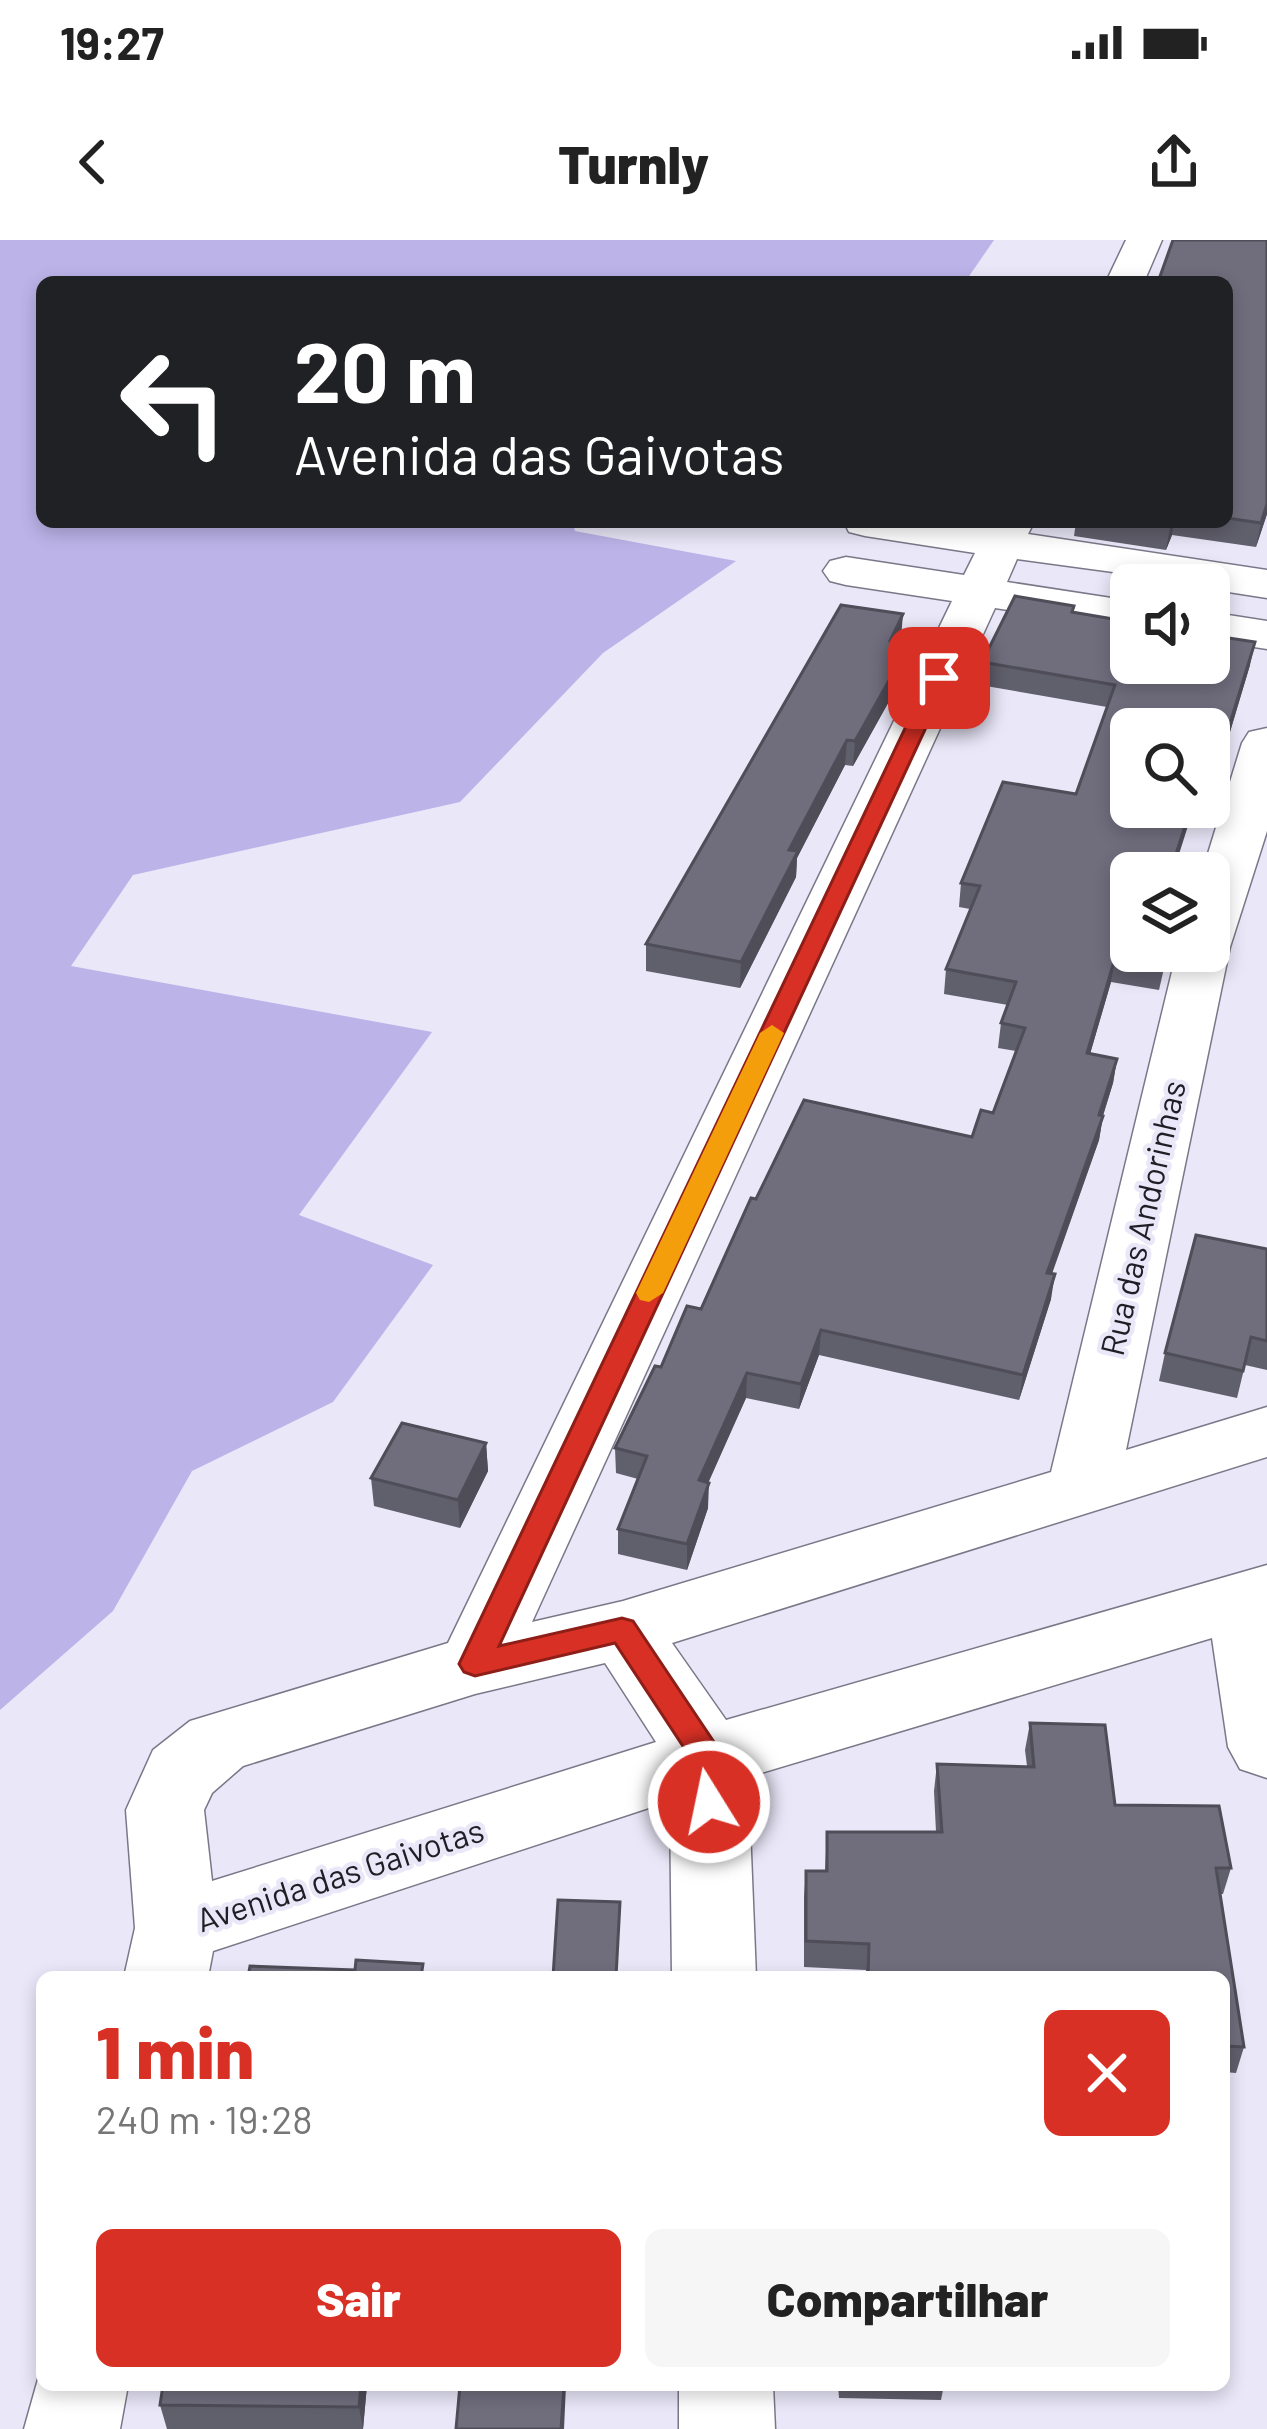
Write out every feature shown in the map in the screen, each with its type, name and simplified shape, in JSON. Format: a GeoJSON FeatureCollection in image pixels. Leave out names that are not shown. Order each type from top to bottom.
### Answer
{"type":"FeatureCollection","features":[{"type":"Feature","properties":{"kind":"street"},"geometry":{"type":"LineString","coordinates":[[1128,276],[1144,240]]}},
{"type":"Feature","properties":{"kind":"street"},"geometry":{"type":"LineString","coordinates":[[887,528],[998,553],[1267,584]]}},
{"type":"Feature","properties":{"kind":"street"},"geometry":{"type":"LineString","coordinates":[[475,1664],[998,553]]}},
{"type":"Feature","properties":{"kind":"street"},"geometry":{"type":"LineString","coordinates":[[846,571],[998,553],[1110,605]]}},
{"type":"Feature","properties":{"kind":"street"},"geometry":{"type":"LineString","coordinates":[[1230,629],[1267,635]]}},
{"type":"Feature","properties":{"kind":"street"},"geometry":{"type":"LineString","coordinates":[[1230,867],[1267,743]]}},
{"type":"Feature","properties":{"kind":"street","name":"Rua das Andorinhas"},"geometry":{"type":"LineString","coordinates":[[1084,1485],[1200,972]]}},
{"type":"Feature","properties":{"kind":"street","name":"Avenida das Gaivotas"},"geometry":{"type":"LineString","coordinates":[[1255,1597],[708,1757],[171,1953],[165,1810],[181,1773],[218,1743],[475,1664],[622,1630],[1267,1432]]}},
{"type":"Feature","properties":{"kind":"street"},"geometry":{"type":"LineString","coordinates":[[1255,1597],[1267,1747]]}},
{"type":"Feature","properties":{"kind":"street"},"geometry":{"type":"LineString","coordinates":[[622,1630],[708,1757],[714,1971]]}},
{"type":"Feature","properties":{"kind":"street"},"geometry":{"type":"LineString","coordinates":[[72,2429],[81,2391]]}},
{"type":"Feature","properties":{"kind":"street"},"geometry":{"type":"LineString","coordinates":[[726,2391],[727,2429]]}},
{"type":"Feature","properties":{"kind":"shaded area"},"geometry":{"type":"Polygon","coordinates":[[[0,240],[994,240],[969,276],[36,276],[36,528],[574,528],[736,561],[603,653],[460,802],[133,875],[71,966],[432,1032],[299,1215],[433,1265],[333,1402],[192,1471],[113,1611],[0,1710],[0,240]]]}},
{"type":"Feature","properties":{"kind":"building"},"geometry":{"type":"Polygon","coordinates":[[[1173,240],[1267,240],[1267,504],[1261,523],[1233,519],[1233,276],[1160,276],[1173,240]]]}},
{"type":"Feature","properties":{"kind":"building"},"geometry":{"type":"Polygon","coordinates":[[[1015,596],[1074,606],[1072,612],[1110,618],[1110,684],[1230,684],[1230,638],[1255,642],[1230,723],[1230,708],[1110,708],[1110,828],[1184,828],[1177,852],[1110,852],[1111,972],[1087,1053],[1117,1059],[1099,1115],[1103,1116],[1047,1273],[1055,1274],[1023,1375],[821,1330],[801,1384],[747,1373],[699,1480],[709,1483],[687,1544],[618,1529],[647,1456],[615,1448],[655,1366],[661,1367],[687,1306],[701,1309],[751,1198],[756,1199],[804,1100],[972,1137],[981,1110],[993,1113],[1025,1028],[1001,1023],[1016,982],[946,969],[980,886],[961,883],[1003,782],[1076,794],[1115,685],[982,662],[1015,596]]]}},
{"type":"Feature","properties":{"kind":"building"},"geometry":{"type":"Polygon","coordinates":[[[841,605],[903,614],[890,641],[909,645],[855,741],[847,740],[789,850],[798,851],[741,962],[646,944],[841,605]]]}},
{"type":"Feature","properties":{"kind":"building"},"geometry":{"type":"Polygon","coordinates":[[[1196,1235],[1267,1249],[1267,1341],[1251,1337],[1243,1371],[1165,1353],[1196,1235]]]}},
{"type":"Feature","properties":{"kind":"building"},"geometry":{"type":"Polygon","coordinates":[[[402,1423],[486,1443],[458,1500],[371,1478],[402,1423]]]}},
{"type":"Feature","properties":{"kind":"building"},"geometry":{"type":"Polygon","coordinates":[[[1030,1723],[1105,1725],[1115,1805],[1219,1806],[1231,1868],[1216,1868],[1244,2047],[1230,2046],[1230,1971],[868,1971],[869,1944],[806,1941],[806,1871],[827,1871],[827,1832],[942,1832],[937,1764],[1034,1767],[1030,1723]]]}},
{"type":"Feature","properties":{"kind":"building"},"geometry":{"type":"Polygon","coordinates":[[[558,1900],[620,1902],[616,1971],[553,1971],[558,1900]]]}},
{"type":"Feature","properties":{"kind":"building"},"geometry":{"type":"Polygon","coordinates":[[[356,1960],[423,1964],[422,1971],[249,1971],[250,1966],[355,1970],[356,1960]]]}},
{"type":"Feature","properties":{"kind":"building"},"geometry":{"type":"Polygon","coordinates":[[[162,2391],[360,2391],[359,2407],[160,2405],[162,2391]]]}},
{"type":"Feature","properties":{"kind":"building"},"geometry":{"type":"Polygon","coordinates":[[[459,2391],[564,2391],[561,2429],[456,2429],[459,2391]]]}},
{"type":"Feature","properties":{"kind":"slow traffic"},"geometry":{"type":"LineString","coordinates":[[649,1293],[772,1033]]}},
{"type":"Feature","properties":{"kind":"route"},"geometry":{"type":"LineString","coordinates":[[709,1802],[708,1757],[622,1630],[475,1664],[939,678]]}}]}
